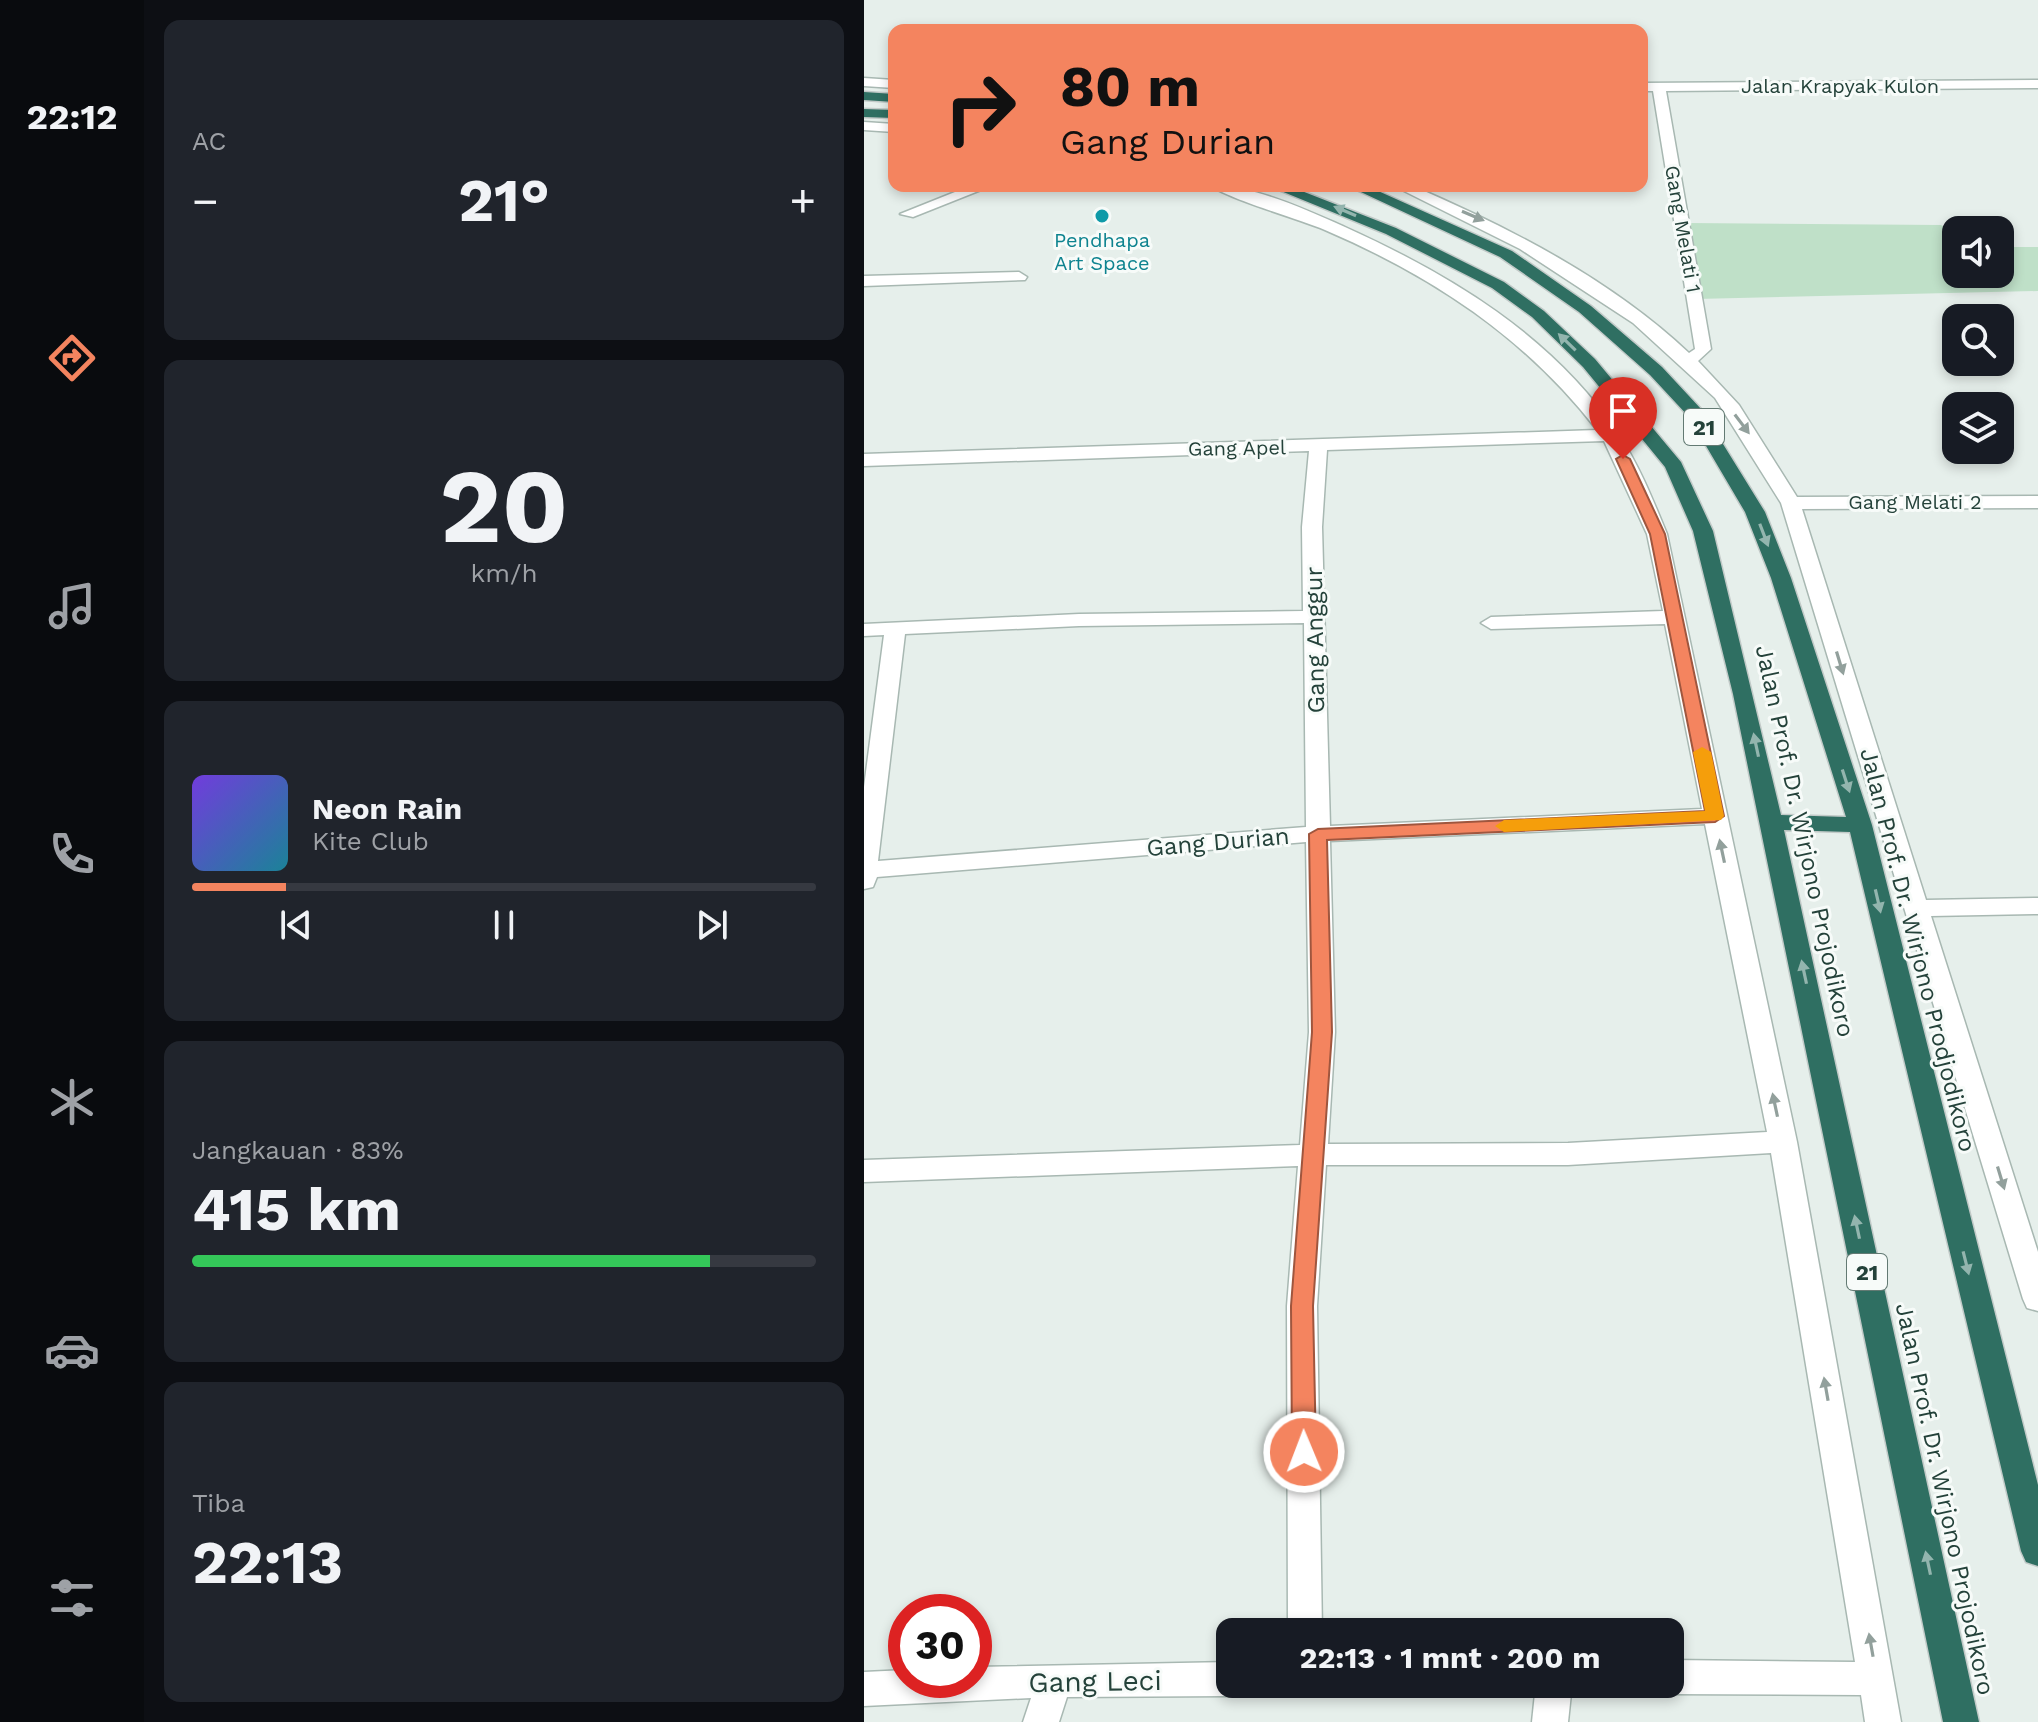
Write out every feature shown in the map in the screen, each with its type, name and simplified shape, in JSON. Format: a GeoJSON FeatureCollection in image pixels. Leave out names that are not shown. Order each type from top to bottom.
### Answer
{"type":"FeatureCollection","features":[{"type":"Feature","properties":{"kind":"highway"},"geometry":{"type":"LineString","coordinates":[[864,96],[888,98]]}},
{"type":"Feature","properties":{"kind":"highway"},"geometry":{"type":"LineString","coordinates":[[864,113],[888,114]]}},
{"type":"Feature","properties":{"kind":"highway","name":"Jalan Prof. Dr. Wirjono Projodikoro"},"geometry":{"type":"LineString","coordinates":[[1291,192],[1391,231],[1498,285],[1538,314],[1589,363],[1674,466],[1703,531],[1772,822],[1961,1722]]}},
{"type":"Feature","properties":{"kind":"highway","name":"Jalan Prof. Dr. Wirjono Prodjodikoro"},"geometry":{"type":"LineString","coordinates":[[1369,192],[1465,233],[1543,278],[1616,335],[1696,414],[1755,512],[1781,578],[1860,825],[2038,1551]]}},
{"type":"Feature","properties":{"kind":"highway"},"geometry":{"type":"LineString","coordinates":[[1772,822],[1860,825]]}},
{"type":"Feature","properties":{"kind":"street"},"geometry":{"type":"LineString","coordinates":[[864,82],[888,84]]}},
{"type":"Feature","properties":{"kind":"street","name":"Jalan Krapyak Kulon"},"geometry":{"type":"LineString","coordinates":[[1648,87],[2038,84]]}},
{"type":"Feature","properties":{"kind":"street","name":"Gang Melati 1"},"geometry":{"type":"LineString","coordinates":[[1659,87],[1703,349],[1698,356],[1685,360]]}},
{"type":"Feature","properties":{"kind":"street"},"geometry":{"type":"LineString","coordinates":[[864,126],[888,128]]}},
{"type":"Feature","properties":{"kind":"street"},"geometry":{"type":"LineString","coordinates":[[908,214],[968,192]]}},
{"type":"Feature","properties":{"kind":"street"},"geometry":{"type":"LineString","coordinates":[[1238,192],[1338,230],[1447,284],[1551,365],[1610,435],[1637,483],[1657,534],[1783,1142],[1883,1722]]}},
{"type":"Feature","properties":{"kind":"street"},"geometry":{"type":"LineString","coordinates":[[1415,192],[1488,223],[1547,254],[1609,295],[1710,382],[1761,450],[1791,503],[2038,1299]]}},
{"type":"Feature","properties":{"kind":"street"},"geometry":{"type":"LineString","coordinates":[[864,281],[1019,277]]}},
{"type":"Feature","properties":{"kind":"street","name":"Gang Apel"},"geometry":{"type":"LineString","coordinates":[[864,460],[1610,435]]}},
{"type":"Feature","properties":{"kind":"street","name":"Gang Anggur"},"geometry":{"type":"LineString","coordinates":[[1305,1618],[1302,1306],[1322,1032],[1312,527],[1318,447]]}},
{"type":"Feature","properties":{"kind":"street","name":"Gang Melati 2"},"geometry":{"type":"LineString","coordinates":[[1791,503],[2038,502]]}},
{"type":"Feature","properties":{"kind":"street"},"geometry":{"type":"LineString","coordinates":[[864,630],[1079,620],[1314,617]]}},
{"type":"Feature","properties":{"kind":"street"},"geometry":{"type":"LineString","coordinates":[[1491,623],[1675,617]]}},
{"type":"Feature","properties":{"kind":"street"},"geometry":{"type":"LineString","coordinates":[[865,874],[895,628]]}},
{"type":"Feature","properties":{"kind":"street","name":"Gang Durian"},"geometry":{"type":"LineString","coordinates":[[865,874],[1318,834],[1715,816]]}},
{"type":"Feature","properties":{"kind":"street"},"geometry":{"type":"LineString","coordinates":[[1916,908],[2038,906]]}},
{"type":"Feature","properties":{"kind":"street"},"geometry":{"type":"LineString","coordinates":[[864,1171],[1312,1155],[1568,1154],[1783,1142]]}},
{"type":"Feature","properties":{"kind":"street"},"geometry":{"type":"LineString","coordinates":[[1684,1677],[1877,1679]]}},
{"type":"Feature","properties":{"kind":"street","name":"Gang Leci"},"geometry":{"type":"LineString","coordinates":[[864,1689],[1055,1680],[1216,1679]]}},
{"type":"Feature","properties":{"kind":"street"},"geometry":{"type":"LineString","coordinates":[[1041,1722],[1055,1680]]}},
{"type":"Feature","properties":{"kind":"street"},"geometry":{"type":"LineString","coordinates":[[1550,1722],[1553,1698]]}},
{"type":"Feature","properties":{"kind":"green space"},"geometry":{"type":"Polygon","coordinates":[[[1686,223],[1941,225],[1942,288],[2014,288],[2014,247],[2038,247],[2038,291],[1696,299],[1686,223]]]}},
{"type":"Feature","properties":{"kind":"slow traffic"},"geometry":{"type":"LineString","coordinates":[[1504,826],[1715,816],[1702,752]]}},
{"type":"Feature","properties":{"kind":"place","name":"Pendhapa Art Space"},"geometry":{"type":"Point","coordinates":[1102,216]}},
{"type":"Feature","properties":{"kind":"route"},"geometry":{"type":"LineString","coordinates":[[1304,1452],[1302,1306],[1322,1032],[1318,834],[1715,816],[1657,534],[1637,483],[1623,459]]}}]}
